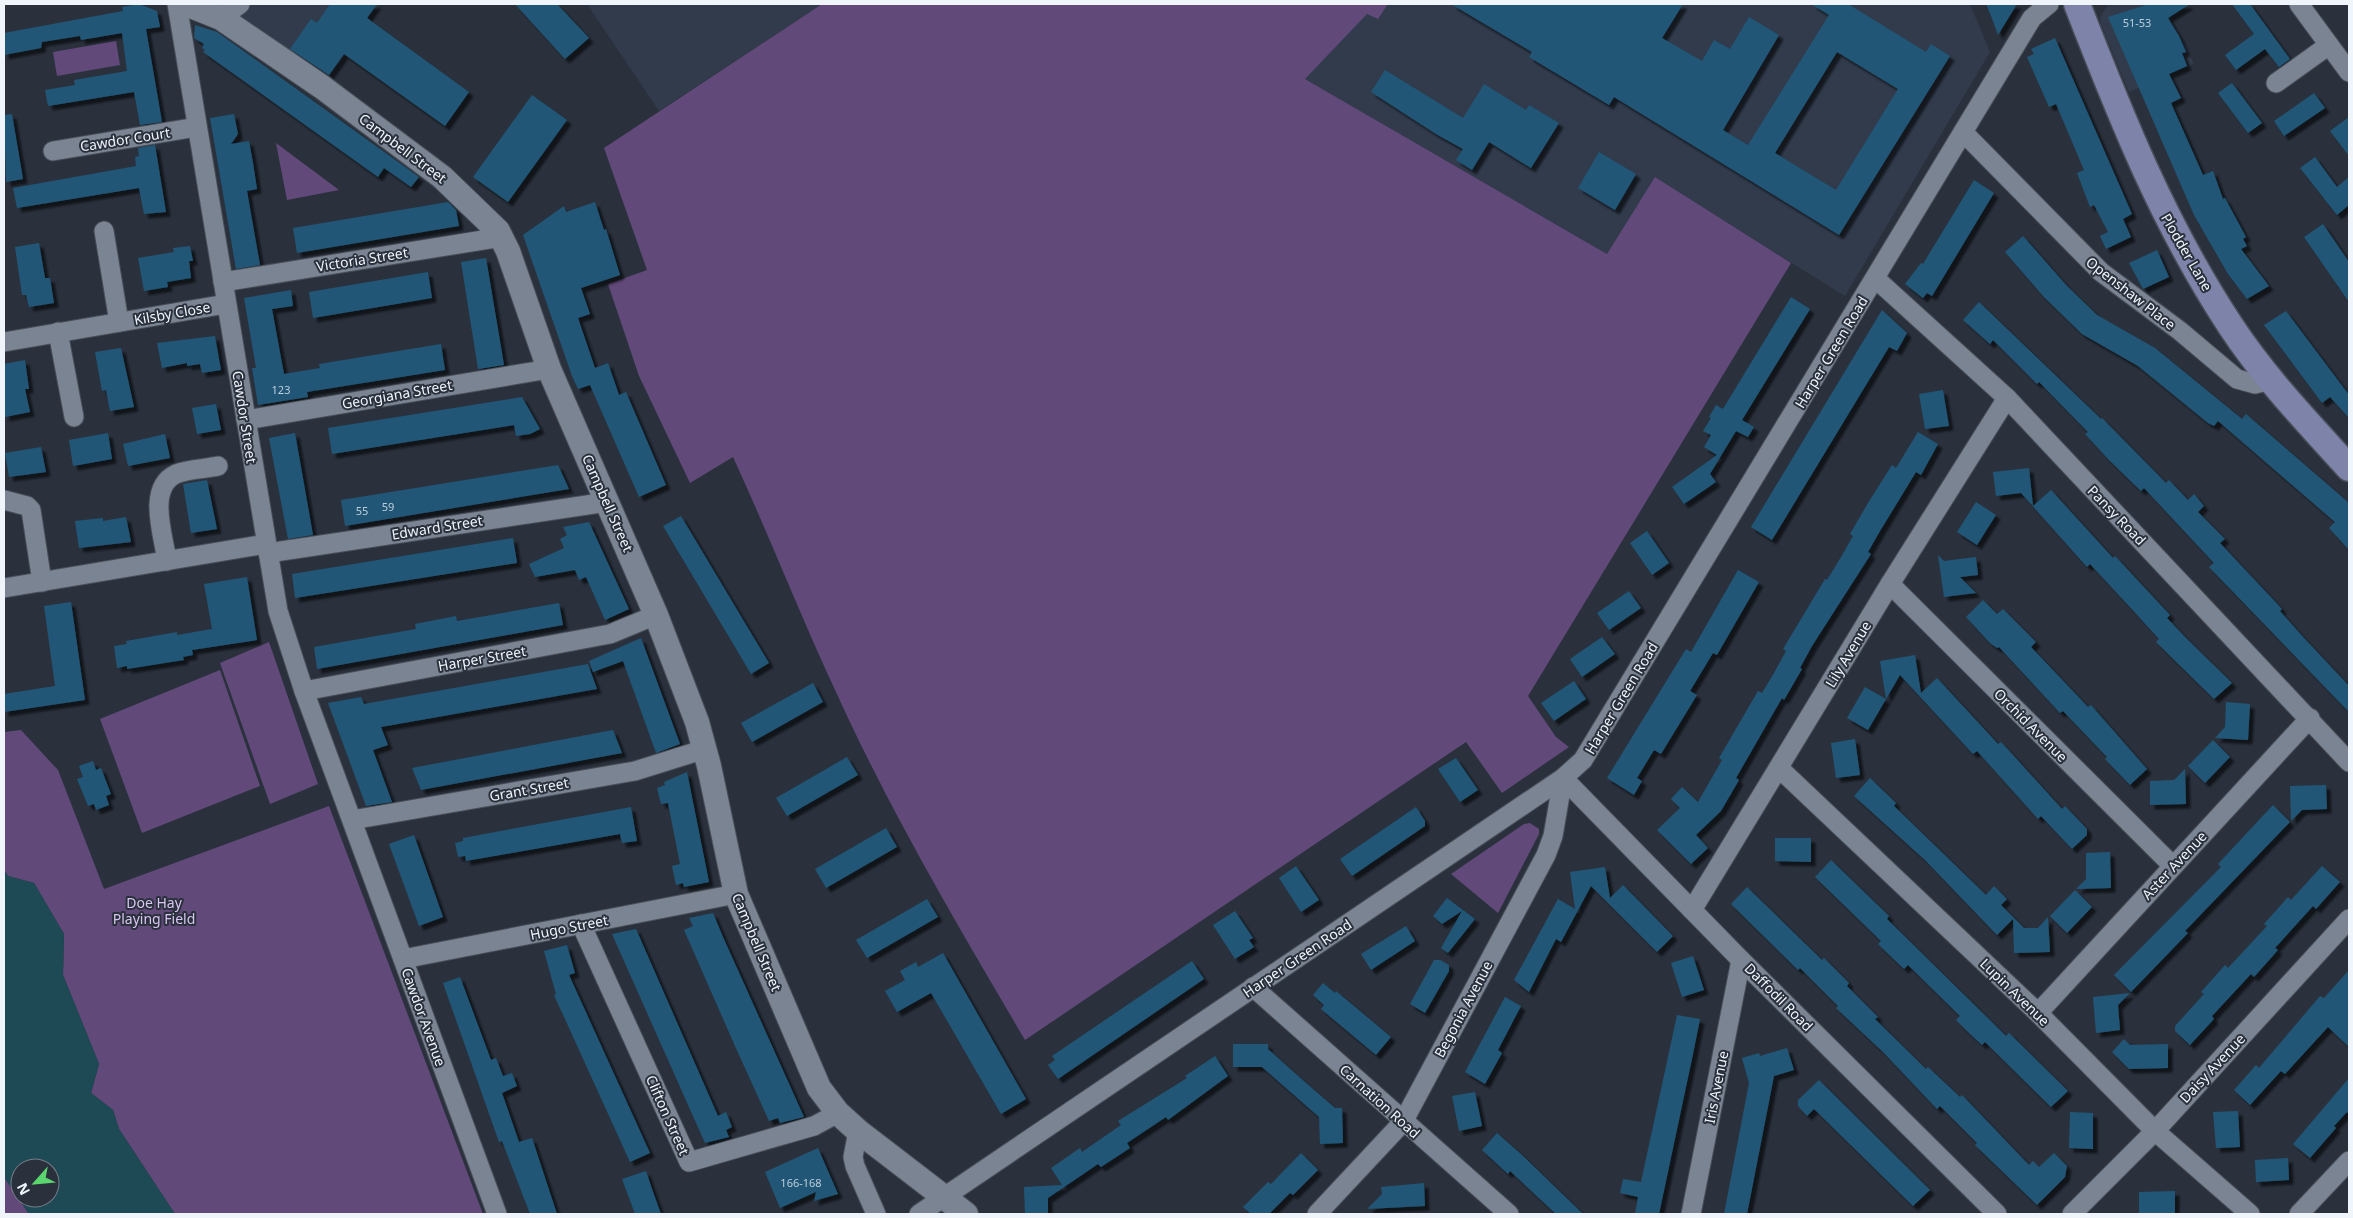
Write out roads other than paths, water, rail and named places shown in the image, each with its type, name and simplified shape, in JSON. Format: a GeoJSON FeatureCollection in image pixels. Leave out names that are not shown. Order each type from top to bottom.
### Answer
{"type":"FeatureCollection","features":[{"type":"Feature","properties":{"kind":"main road","name":"Plodder Lane"},"geometry":{"type":"LineString","coordinates":[[2077,4],[2116,103],[2177,237],[2231,326],[2271,380],[2348,465]]}},
{"type":"Feature","properties":{"kind":"street","name":"Cawdor Street"},"geometry":{"type":"LineString","coordinates":[[177,4],[278,611],[304,691],[352,820]]}},
{"type":"Feature","properties":{"kind":"street","name":"Campbell Street"},"geometry":{"type":"LineString","coordinates":[[186,4],[221,18],[322,87],[442,177],[489,220],[502,237],[549,370],[656,615],[697,722],[736,894],[819,1088],[838,1113],[858,1131],[966,1214]]}},
{"type":"Feature","properties":{"kind":"street"},"geometry":{"type":"LineString","coordinates":[[221,18],[240,4]]}},
{"type":"Feature","properties":{"kind":"street","name":"Harper Green Road"},"geometry":{"type":"LineString","coordinates":[[919,1214],[946,1198],[1253,987],[1563,778],[1583,760],[1876,279],[2032,18],[2049,4]]}},
{"type":"Feature","properties":{"kind":"street"},"geometry":{"type":"LineString","coordinates":[[2299,4],[2349,72]]}},
{"type":"Feature","properties":{"kind":"street"},"geometry":{"type":"LineString","coordinates":[[2276,83],[2329,45]]}},
{"type":"Feature","properties":{"kind":"street","name":"Cawdor Court"},"geometry":{"type":"LineString","coordinates":[[53,151],[197,127]]}},
{"type":"Feature","properties":{"kind":"street","name":"Openshaw Place"},"geometry":{"type":"LineString","coordinates":[[1963,132],[2101,272],[2180,331],[2237,380],[2255,384],[2271,380]]}},
{"type":"Feature","properties":{"kind":"street","name":"Kilsby Close"},"geometry":{"type":"LineString","coordinates":[[104,231],[119,322]]}},
{"type":"Feature","properties":{"kind":"street","name":"Victoria Street"},"geometry":{"type":"LineString","coordinates":[[223,282],[502,237]]}},
{"type":"Feature","properties":{"kind":"street","name":"Pansy Road"},"geometry":{"type":"LineString","coordinates":[[1876,279],[2006,398],[2310,718],[2349,762]]}},
{"type":"Feature","properties":{"kind":"street","name":"Kilsby Close"},"geometry":{"type":"LineString","coordinates":[[4,342],[226,304]]}},
{"type":"Feature","properties":{"kind":"street"},"geometry":{"type":"LineString","coordinates":[[58,332],[74,417]]}},
{"type":"Feature","properties":{"kind":"street","name":"Georgiana Street"},"geometry":{"type":"LineString","coordinates":[[246,420],[549,370]]}},
{"type":"Feature","properties":{"kind":"street","name":"Lily Avenue"},"geometry":{"type":"LineString","coordinates":[[1692,910],[1890,584],[2006,398]]}},
{"type":"Feature","properties":{"kind":"street"},"geometry":{"type":"LineString","coordinates":[[167,561],[158,501],[164,484],[176,474],[218,466]]}},
{"type":"Feature","properties":{"kind":"street"},"geometry":{"type":"LineString","coordinates":[[4,500],[27,506],[30,510],[42,582]]}},
{"type":"Feature","properties":{"kind":"street","name":"Edward Street"},"geometry":{"type":"LineString","coordinates":[[4,588],[167,561],[607,502]]}},
{"type":"Feature","properties":{"kind":"street","name":"Orchid Avenue"},"geometry":{"type":"LineString","coordinates":[[1890,584],[2172,866]]}},
{"type":"Feature","properties":{"kind":"street","name":"Harper Street"},"geometry":{"type":"LineString","coordinates":[[304,691],[610,634],[656,615]]}},
{"type":"Feature","properties":{"kind":"street","name":"Aster Avenue"},"geometry":{"type":"LineString","coordinates":[[2038,1013],[2310,718]]}},
{"type":"Feature","properties":{"kind":"street","name":"Grant Street"},"geometry":{"type":"LineString","coordinates":[[352,820],[635,771],[704,749]]}},
{"type":"Feature","properties":{"kind":"street","name":"Lupin Avenue"},"geometry":{"type":"LineString","coordinates":[[1780,768],[2038,1013],[2155,1131],[2250,1214]]}},
{"type":"Feature","properties":{"kind":"street","name":"Daffodil Road"},"geometry":{"type":"LineString","coordinates":[[1563,778],[1740,960],[1997,1214]]}},
{"type":"Feature","properties":{"kind":"street","name":"Begonia Avenue"},"geometry":{"type":"LineString","coordinates":[[1317,1214],[1403,1122],[1546,855],[1552,836],[1563,778]]}},
{"type":"Feature","properties":{"kind":"street","name":"Cawdor Avenue"},"geometry":{"type":"LineString","coordinates":[[352,820],[497,1214]]}},
{"type":"Feature","properties":{"kind":"street","name":"Hugo Street"},"geometry":{"type":"LineString","coordinates":[[403,959],[736,894]]}},
{"type":"Feature","properties":{"kind":"street","name":"Daisy Avenue"},"geometry":{"type":"LineString","coordinates":[[2072,1214],[2155,1131],[2349,919]]}},
{"type":"Feature","properties":{"kind":"street","name":"Clifton Street"},"geometry":{"type":"LineString","coordinates":[[581,924],[689,1162],[814,1126],[838,1113]]}},
{"type":"Feature","properties":{"kind":"street","name":"Iris Avenue"},"geometry":{"type":"LineString","coordinates":[[1691,1214],[1740,960]]}},
{"type":"Feature","properties":{"kind":"street","name":"Carnation Road"},"geometry":{"type":"LineString","coordinates":[[1253,987],[1509,1214]]}},
{"type":"Feature","properties":{"kind":"street"},"geometry":{"type":"LineString","coordinates":[[858,1131],[854,1157],[855,1166],[876,1214]]}},
{"type":"Feature","properties":{"kind":"street"},"geometry":{"type":"LineString","coordinates":[[2299,1214],[2349,1161]]}},
{"type":"Feature","properties":{"kind":"park label","name":"Doe Hay Playing Field"},"geometry":{"type":"Point","coordinates":[154,910]}}]}
